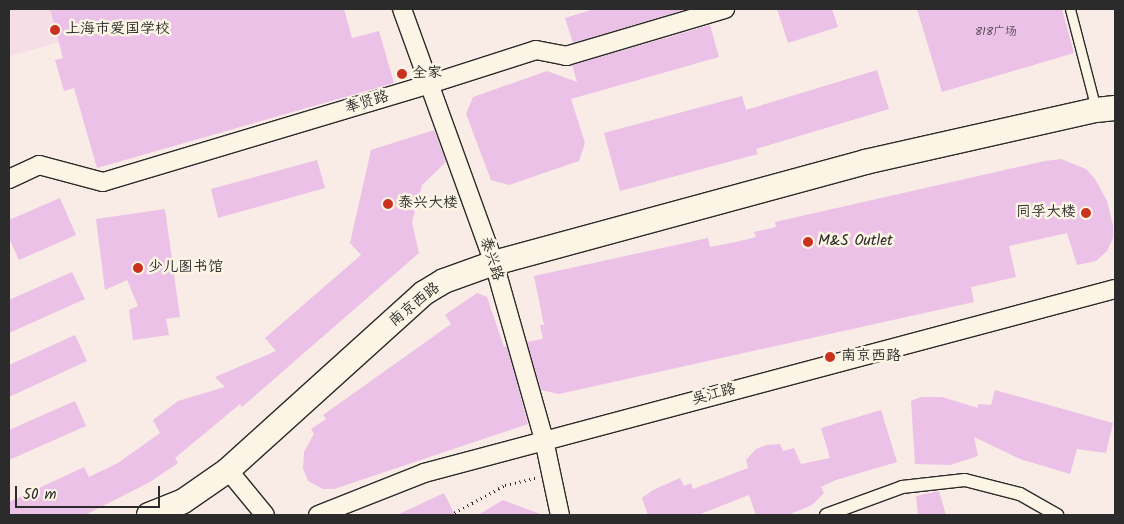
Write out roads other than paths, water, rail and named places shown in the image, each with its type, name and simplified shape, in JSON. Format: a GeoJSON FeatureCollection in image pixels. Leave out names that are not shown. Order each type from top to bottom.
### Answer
{"type":"FeatureCollection","features":[{"type":"Feature","properties":{"kind":"main road","name":"南京西路"},"geometry":{"type":"LineString","coordinates":[[149,515],[182,502],[228,470],[424,293],[444,281],[494,263],[865,162],[1106,109]]}},
{"type":"Feature","properties":{"kind":"street","name":"泰兴路"},"geometry":{"type":"LineString","coordinates":[[402,9],[494,263],[544,440],[560,515]]}},
{"type":"Feature","properties":{"kind":"street","name":"奉贤路"},"geometry":{"type":"LineString","coordinates":[[9,179],[38,165],[103,182],[430,84],[536,50],[566,56],[725,9]]}},
{"type":"Feature","properties":{"kind":"street","name":"吴江路"},"geometry":{"type":"LineString","coordinates":[[318,515],[424,473],[1115,289]]}},
{"type":"Feature","properties":{"kind":"street"},"geometry":{"type":"LineString","coordinates":[[228,470],[265,515]]}},
{"type":"Feature","properties":{"kind":"street"},"geometry":{"type":"LineString","coordinates":[[826,515],[902,487],[965,480],[1020,494],[1057,515]]}},
{"type":"Feature","properties":{"kind":"lane"},"geometry":{"type":"LineString","coordinates":[[1070,9],[1106,109]]}},
{"type":"Feature","properties":{"kind":"place","name":"上海市爱国学校"},"geometry":{"type":"Point","coordinates":[55,30]}},
{"type":"Feature","properties":{"kind":"place","name":"全家"},"geometry":{"type":"Point","coordinates":[402,74]}},
{"type":"Feature","properties":{"kind":"place","name":"泰兴大楼"},"geometry":{"type":"Point","coordinates":[388,204]}},
{"type":"Feature","properties":{"kind":"place","name":"同孚大楼"},"geometry":{"type":"Point","coordinates":[1086,213]}},
{"type":"Feature","properties":{"kind":"place","name":"M&S Outlet"},"geometry":{"type":"Point","coordinates":[808,242]}},
{"type":"Feature","properties":{"kind":"place","name":"少儿图书馆"},"geometry":{"type":"Point","coordinates":[138,268]}},
{"type":"Feature","properties":{"kind":"place","name":"南京西路"},"geometry":{"type":"Point","coordinates":[830,357]}}]}
